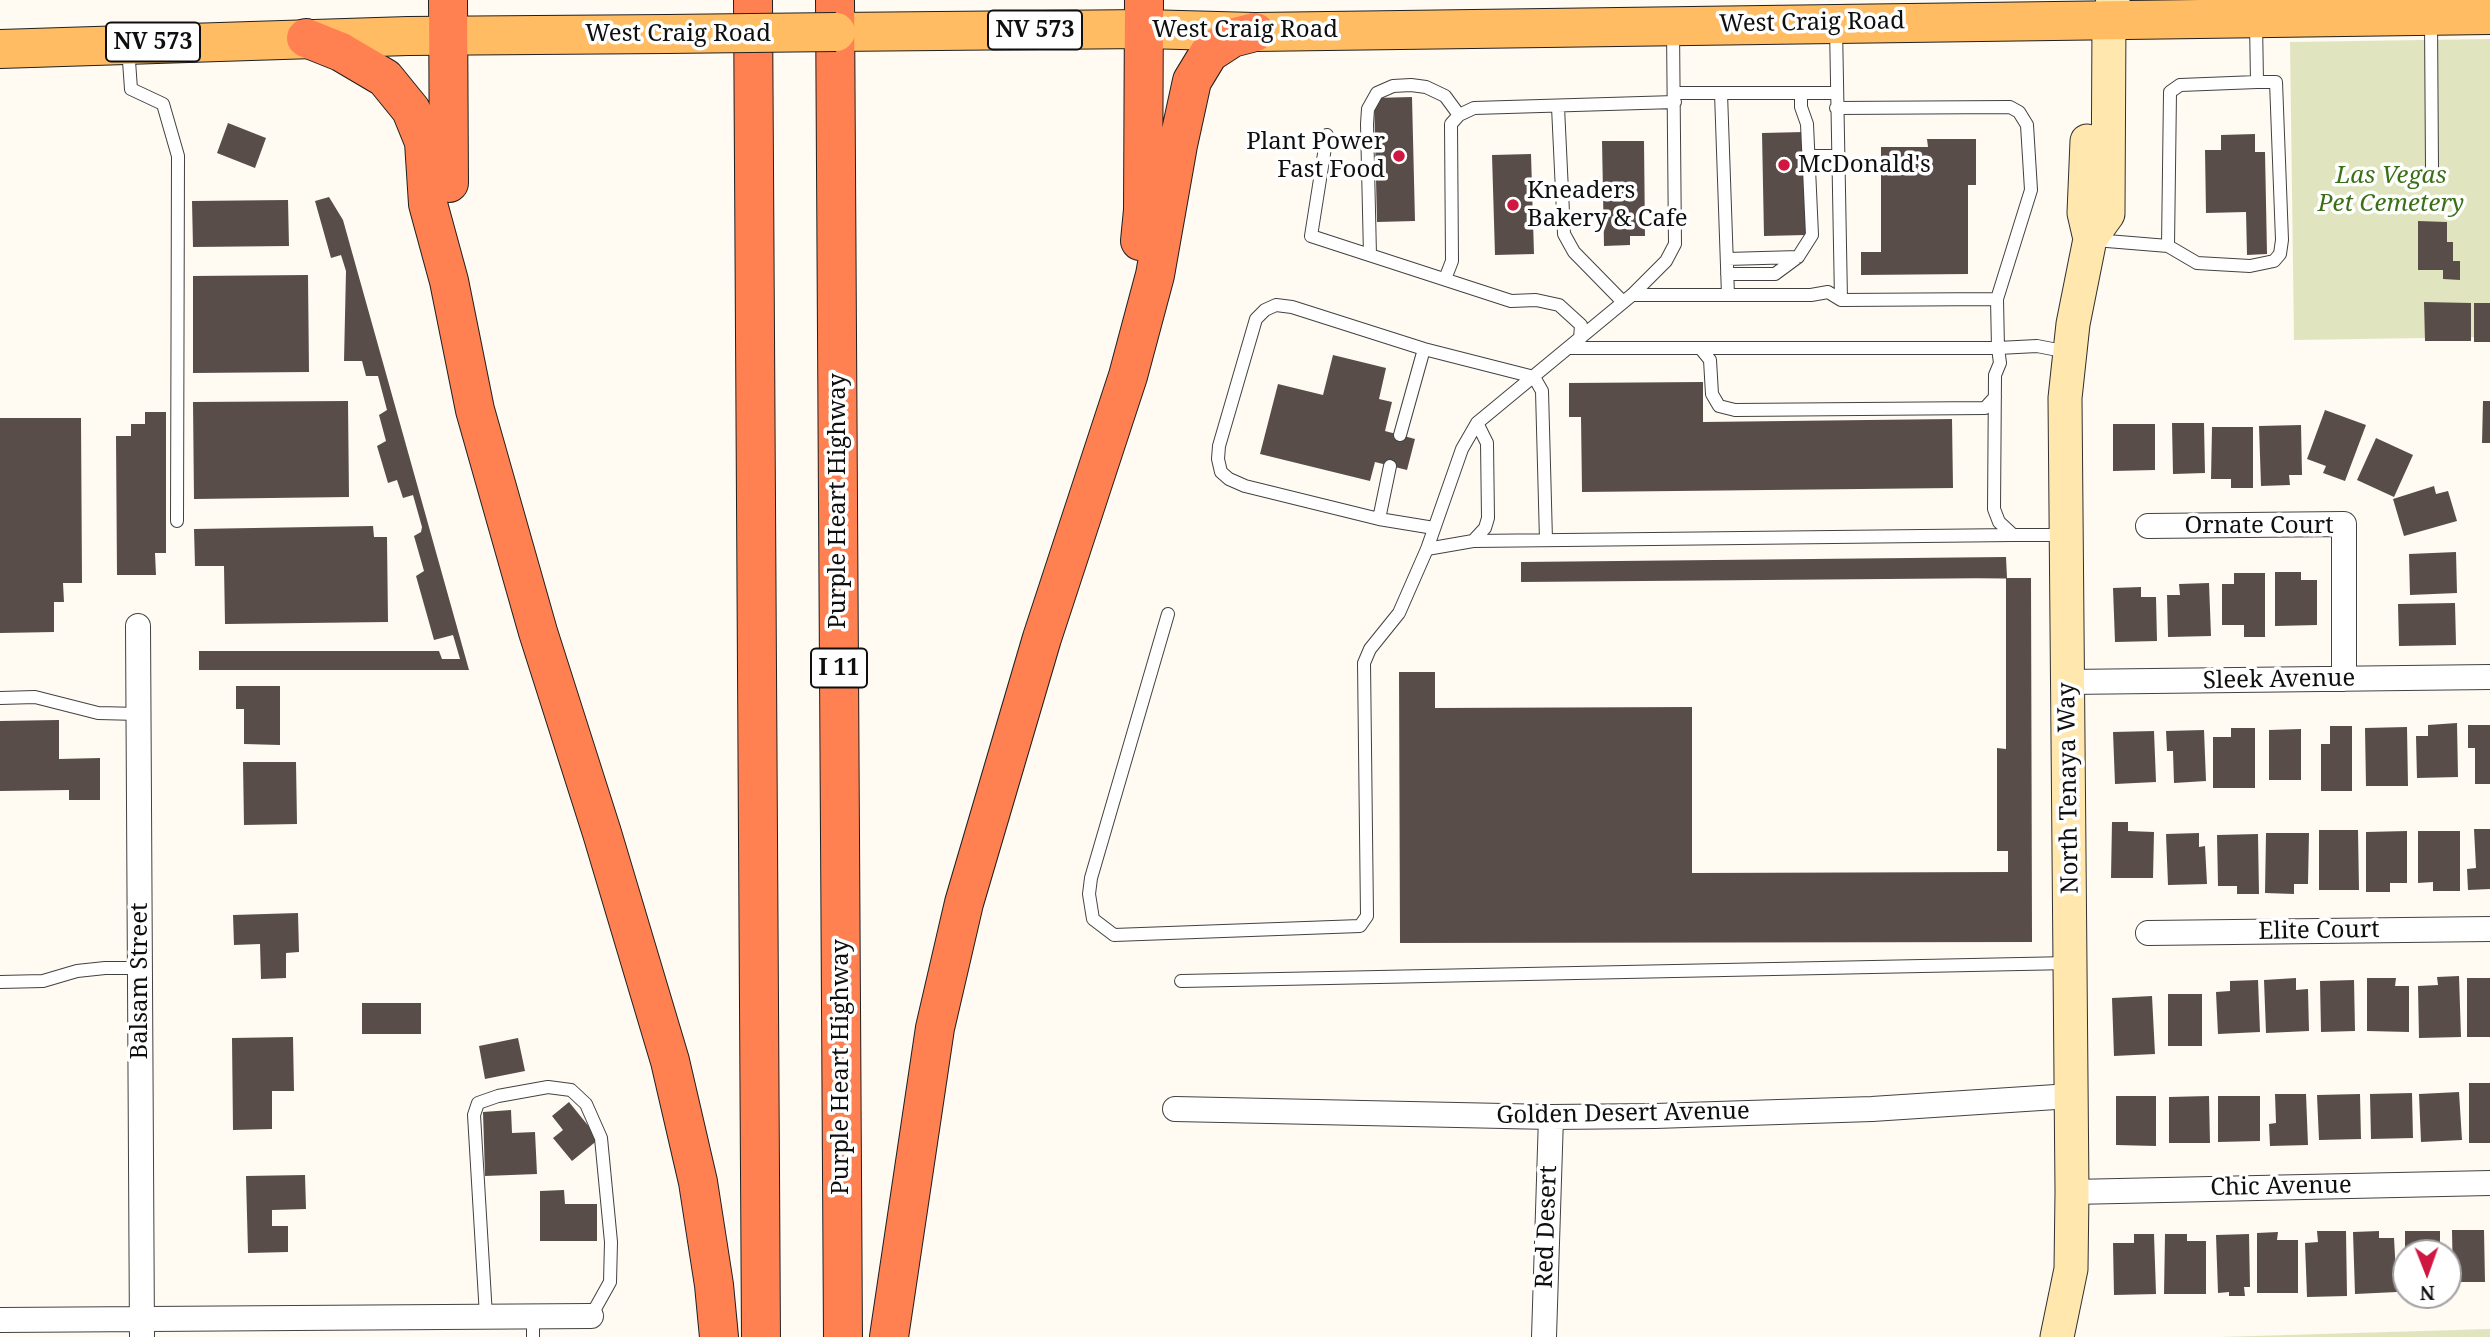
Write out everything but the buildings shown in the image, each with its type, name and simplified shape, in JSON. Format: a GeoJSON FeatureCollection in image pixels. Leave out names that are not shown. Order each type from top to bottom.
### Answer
{"type":"FeatureCollection","features":[{"type":"Feature","properties":{"kind":"highway"},"geometry":{"type":"LineString","coordinates":[[753,0],[761,1337]]}},
{"type":"Feature","properties":{"kind":"highway","name":"Purple Heart Highway"},"geometry":{"type":"LineString","coordinates":[[835,0],[843,1337]]}},
{"type":"Feature","properties":{"kind":"highway"},"geometry":{"type":"LineString","coordinates":[[1128,376],[1143,210],[1144,15]]}},
{"type":"Feature","properties":{"kind":"highway"},"geometry":{"type":"LineString","coordinates":[[448,17],[449,281]]}},
{"type":"Feature","properties":{"kind":"highway"},"geometry":{"type":"LineString","coordinates":[[889,1337],[935,1028],[964,903],[1042,638],[1128,376],[1156,275],[1178,145],[1195,73],[1209,52],[1232,38],[1255,32]]}},
{"type":"Feature","properties":{"kind":"highway"},"geometry":{"type":"LineString","coordinates":[[306,38],[341,52],[385,78],[411,110],[424,142],[428,204],[449,281],[475,410],[538,632],[670,1061],[698,1182],[719,1337]]}},
{"type":"Feature","properties":{"kind":"main road","name":"West Craig Road"},"geometry":{"type":"LineString","coordinates":[[0,49],[306,38],[448,17],[667,34],[926,31],[1144,15],[1255,32],[1495,28],[1680,13],[1836,23],[2098,10],[2256,18],[2490,15]]}},
{"type":"Feature","properties":{"kind":"main road","name":"North Tenaya Way"},"geometry":{"type":"LineString","coordinates":[[2057,1337],[2071,1269],[2072,1192],[2066,398],[2069,352],[2090,239],[2084,212],[2098,10]]}},
{"type":"Feature","properties":{"kind":"street","name":"Ornate Court"},"geometry":{"type":"LineString","coordinates":[[2148,526],[2344,524],[2344,679]]}},
{"type":"Feature","properties":{"kind":"street","name":"Balsam Street"},"geometry":{"type":"LineString","coordinates":[[138,626],[142,1328]]}},
{"type":"Feature","properties":{"kind":"street","name":"Sleek Avenue"},"geometry":{"type":"LineString","coordinates":[[2068,682],[2490,677]]}},
{"type":"Feature","properties":{"kind":"street","name":"Elite Court"},"geometry":{"type":"LineString","coordinates":[[2147,933],[2490,929]]}},
{"type":"Feature","properties":{"kind":"street","name":"Golden Desert Avenue"},"geometry":{"type":"LineString","coordinates":[[1175,1109],[1550,1117],[1872,1109],[2071,1096]]}},
{"type":"Feature","properties":{"kind":"street","name":"Red Desert"},"geometry":{"type":"LineString","coordinates":[[1544,1337],[1550,1117]]}},
{"type":"Feature","properties":{"kind":"street","name":"Chic Avenue"},"geometry":{"type":"LineString","coordinates":[[2072,1192],[2490,1183]]}},
{"type":"Feature","properties":{"kind":"street"},"geometry":{"type":"LineString","coordinates":[[0,1320],[142,1328],[486,1317],[533,1327],[591,1316]]}},
{"type":"Feature","properties":{"kind":"lane"},"geometry":{"type":"LineString","coordinates":[[1168,614],[1091,878],[1089,894],[1093,919],[1114,935],[1360,926],[1367,916],[1364,663],[1370,649],[1399,613],[1427,549],[1448,482],[1477,423],[1627,298],[1666,261],[1675,244],[1675,98],[1680,13]]}},
{"type":"Feature","properties":{"kind":"lane"},"geometry":{"type":"LineString","coordinates":[[2431,16],[2432,168]]}},
{"type":"Feature","properties":{"kind":"lane"},"geometry":{"type":"LineString","coordinates":[[2256,18],[2257,82]]}},
{"type":"Feature","properties":{"kind":"lane"},"geometry":{"type":"LineString","coordinates":[[1836,23],[1841,300]]}},
{"type":"Feature","properties":{"kind":"lane"},"geometry":{"type":"LineString","coordinates":[[128,43],[131,89],[163,104],[178,156],[177,521]]}},
{"type":"Feature","properties":{"kind":"lane"},"geometry":{"type":"LineString","coordinates":[[2090,239],[2168,246],[2197,263],[2250,266],[2274,261],[2280,254],[2282,240],[2276,82],[2180,85],[2170,92],[2168,246]]}},
{"type":"Feature","properties":{"kind":"lane"},"geometry":{"type":"LineString","coordinates":[[1370,255],[1367,124],[1368,109],[1377,93],[1392,86],[1426,87],[1445,96],[1459,115]]}},
{"type":"Feature","properties":{"kind":"lane"},"geometry":{"type":"LineString","coordinates":[[1445,279],[1452,261],[1451,124],[1459,115],[1474,108],[1558,107],[1721,93],[1836,93]]}},
{"type":"Feature","properties":{"kind":"lane"},"geometry":{"type":"LineString","coordinates":[[1721,93],[1728,295]]}},
{"type":"Feature","properties":{"kind":"lane"},"geometry":{"type":"LineString","coordinates":[[1727,274],[1775,274],[1798,257],[1812,235],[1807,124],[1801,107],[1801,93]]}},
{"type":"Feature","properties":{"kind":"lane"},"geometry":{"type":"LineString","coordinates":[[1558,107],[1564,234],[1574,252],[1627,298],[1811,295],[1828,292],[1841,300],[1997,299]]}},
{"type":"Feature","properties":{"kind":"lane"},"geometry":{"type":"LineString","coordinates":[[1836,108],[2010,107],[2019,112],[2027,125],[2031,190],[1997,299],[2000,363],[1995,375],[1994,509],[1999,522],[2013,535]]}},
{"type":"Feature","properties":{"kind":"lane"},"geometry":{"type":"LineString","coordinates":[[1327,135],[1311,236],[1511,301],[1536,300],[1559,305],[1581,325],[1580,339]]}},
{"type":"Feature","properties":{"kind":"lane"},"geometry":{"type":"LineString","coordinates":[[1809,156],[1837,156]]}},
{"type":"Feature","properties":{"kind":"lane"},"geometry":{"type":"LineString","coordinates":[[1727,259],[1798,257]]}},
{"type":"Feature","properties":{"kind":"lane"},"geometry":{"type":"LineString","coordinates":[[1434,528],[1379,519],[1245,486],[1229,480],[1221,471],[1219,446],[1256,318],[1265,310],[1276,306],[1292,307],[1424,349],[1534,377],[1542,391],[1546,540]]}},
{"type":"Feature","properties":{"kind":"lane"},"geometry":{"type":"LineString","coordinates":[[1569,348],[2037,346],[2069,352]]}},
{"type":"Feature","properties":{"kind":"lane"},"geometry":{"type":"LineString","coordinates":[[1400,435],[1424,349]]}},
{"type":"Feature","properties":{"kind":"lane"},"geometry":{"type":"LineString","coordinates":[[1701,349],[1710,359],[1712,394],[1719,406],[1735,410],[1985,408],[1995,397]]}},
{"type":"Feature","properties":{"kind":"lane"},"geometry":{"type":"LineString","coordinates":[[1473,541],[1485,528],[1488,517],[1487,443],[1477,423]]}},
{"type":"Feature","properties":{"kind":"lane"},"geometry":{"type":"LineString","coordinates":[[1379,519],[1390,466]]}},
{"type":"Feature","properties":{"kind":"lane"},"geometry":{"type":"LineString","coordinates":[[1427,549],[1473,541],[2067,535]]}},
{"type":"Feature","properties":{"kind":"lane"},"geometry":{"type":"LineString","coordinates":[[0,698],[35,697],[98,713],[139,714]]}},
{"type":"Feature","properties":{"kind":"lane"},"geometry":{"type":"LineString","coordinates":[[1181,981],[2071,963]]}},
{"type":"Feature","properties":{"kind":"lane"},"geometry":{"type":"LineString","coordinates":[[0,982],[44,981],[77,971],[105,968],[140,968]]}},
{"type":"Feature","properties":{"kind":"lane"},"geometry":{"type":"LineString","coordinates":[[486,1317],[474,1115],[478,1103],[498,1096],[548,1087],[571,1090],[586,1104],[601,1138],[611,1242],[610,1282],[591,1316]]}},
{"type":"Feature","properties":{"kind":"green space","name":"Las Vegas Pet Cemetery"},"geometry":{"type":"Polygon","coordinates":[[[2490,39],[2490,337],[2294,340],[2290,42],[2490,39]]]}},
{"type":"Feature","properties":{"kind":"green space"},"geometry":{"type":"Polygon","coordinates":[[[2490,1329],[2490,1337],[2220,1337],[2490,1329]]]}},
{"type":"Feature","properties":{"kind":"place","name":"Plant Power Fast Food"},"geometry":{"type":"Point","coordinates":[1399,156]}},
{"type":"Feature","properties":{"kind":"place","name":"McDonald's"},"geometry":{"type":"Point","coordinates":[1784,165]}},
{"type":"Feature","properties":{"kind":"place","name":"Kneaders Bakery & Cafe"},"geometry":{"type":"Point","coordinates":[1513,205]}}]}
